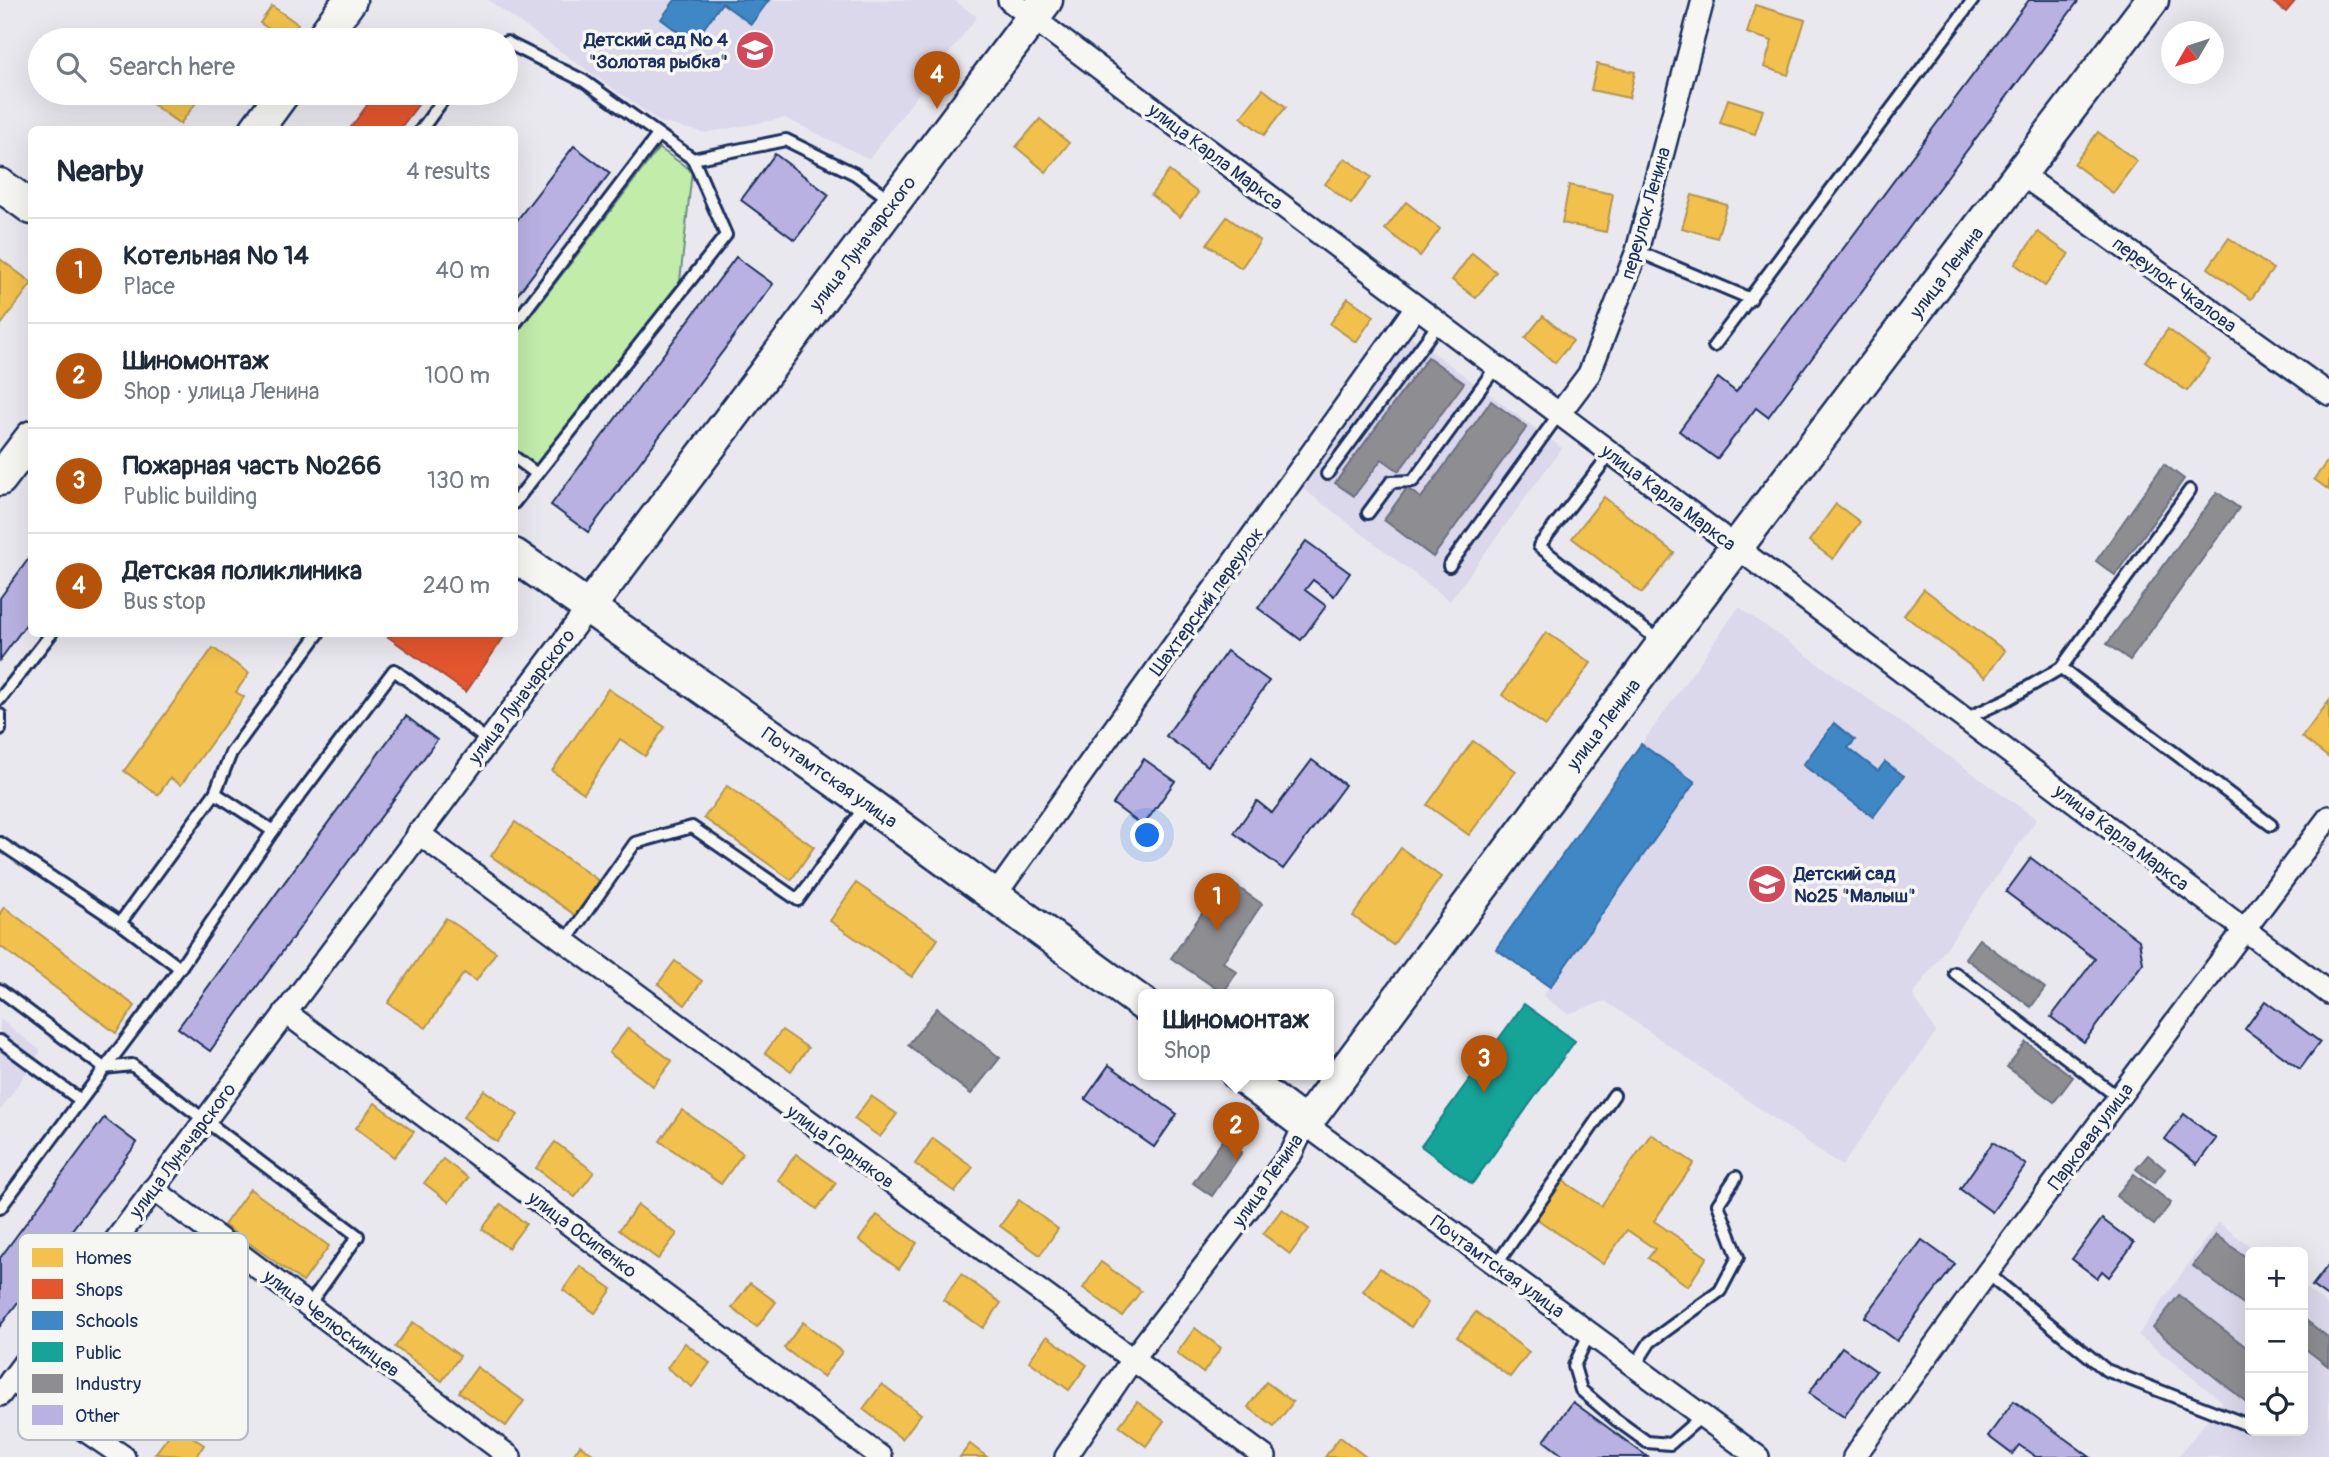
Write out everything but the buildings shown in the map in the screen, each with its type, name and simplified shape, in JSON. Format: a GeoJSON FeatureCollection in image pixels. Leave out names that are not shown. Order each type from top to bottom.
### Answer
{"type":"FeatureCollection","features":[{"type":"Feature","properties":{"kind":"street"},"geometry":{"type":"LineString","coordinates":[[330,28],[350,0]]}},
{"type":"Feature","properties":{"kind":"street","name":"переулок Ленина"},"geometry":{"type":"LineString","coordinates":[[1559,414],[1589,374],[1637,251],[1703,0]]}},
{"type":"Feature","properties":{"kind":"street","name":"улица Ленина"},"geometry":{"type":"LineString","coordinates":[[1066,1457],[1132,1360],[1292,1152],[1306,1124],[1662,643],[2152,0]]}},
{"type":"Feature","properties":{"kind":"street","name":"улица Луначарского"},"geometry":{"type":"LineString","coordinates":[[120,1233],[893,201],[1029,6]]}},
{"type":"Feature","properties":{"kind":"street","name":"улица Карла Маркса"},"geometry":{"type":"LineString","coordinates":[[1029,6],[1416,307],[2329,993]]}},
{"type":"Feature","properties":{"kind":"street"},"geometry":{"type":"LineString","coordinates":[[259,126],[274,105]]}},
{"type":"Feature","properties":{"kind":"street","name":"переулок Чкалова"},"geometry":{"type":"LineString","coordinates":[[2021,174],[2329,394]]}},
{"type":"Feature","properties":{"kind":"street"},"geometry":{"type":"LineString","coordinates":[[0,186],[28,205]]}},
{"type":"Feature","properties":{"kind":"street","name":"Шахтерский переулок"},"geometry":{"type":"LineString","coordinates":[[996,894],[1416,307]]}},
{"type":"Feature","properties":{"kind":"street"},"geometry":{"type":"LineString","coordinates":[[0,479],[28,441]]}},
{"type":"Feature","properties":{"kind":"street","name":"Почтамтская улица"},"geometry":{"type":"LineString","coordinates":[[518,558],[996,894],[1138,1000]]}},
{"type":"Feature","properties":{"kind":"street","name":"Парковая улица"},"geometry":{"type":"LineString","coordinates":[[1854,1457],[1987,1273],[2329,817]]}},
{"type":"Feature","properties":{"kind":"street","name":"улица Горняков"},"geometry":{"type":"LineString","coordinates":[[418,833],[1265,1457]]}},
{"type":"Feature","properties":{"kind":"street","name":"улица Осипенко"},"geometry":{"type":"LineString","coordinates":[[285,1012],[881,1457]]}},
{"type":"Feature","properties":{"kind":"street","name":"Почтамтская улица"},"geometry":{"type":"LineString","coordinates":[[1246,1080],[1758,1457]]}},
{"type":"Feature","properties":{"kind":"street","name":"улица Челюскинцев"},"geometry":{"type":"LineString","coordinates":[[153,1189],[212,1233]]}},
{"type":"Feature","properties":{"kind":"street","name":"улица Челюскинцев"},"geometry":{"type":"LineString","coordinates":[[248,1260],[510,1457]]}},
{"type":"Feature","properties":{"kind":"street","name":"улица Луначарского"},"geometry":{"type":"LineString","coordinates":[[6,1387],[18,1371]]}},
{"type":"Feature","properties":{"kind":"street"},"geometry":{"type":"LineString","coordinates":[[95,1440],[124,1457]]}},
{"type":"Feature","properties":{"kind":"lane"},"geometry":{"type":"LineString","coordinates":[[1714,346],[1973,0]]}},
{"type":"Feature","properties":{"kind":"lane"},"geometry":{"type":"LineString","coordinates":[[518,48],[584,81],[693,159],[726,235],[518,498]]}},
{"type":"Feature","properties":{"kind":"lane"},"geometry":{"type":"LineString","coordinates":[[424,126],[439,105]]}},
{"type":"Feature","properties":{"kind":"lane"},"geometry":{"type":"LineString","coordinates":[[518,320],[658,135]]}},
{"type":"Feature","properties":{"kind":"lane"},"geometry":{"type":"LineString","coordinates":[[693,159],[786,140],[855,174],[893,201]]}},
{"type":"Feature","properties":{"kind":"lane"},"geometry":{"type":"LineString","coordinates":[[1637,251],[1751,299]]}},
{"type":"Feature","properties":{"kind":"lane"},"geometry":{"type":"LineString","coordinates":[[1328,474],[1439,323]]}},
{"type":"Feature","properties":{"kind":"lane"},"geometry":{"type":"LineString","coordinates":[[1368,513],[1391,482],[1413,481],[1496,367]]}},
{"type":"Feature","properties":{"kind":"lane"},"geometry":{"type":"LineString","coordinates":[[1449,566],[1559,414]]}},
{"type":"Feature","properties":{"kind":"lane"},"geometry":{"type":"LineString","coordinates":[[1611,453],[1539,546],[1662,643]]}},
{"type":"Feature","properties":{"kind":"lane"},"geometry":{"type":"LineString","coordinates":[[518,460],[537,474]]}},
{"type":"Feature","properties":{"kind":"lane"},"geometry":{"type":"LineString","coordinates":[[1965,719],[2008,699],[2061,668],[2190,490]]}},
{"type":"Feature","properties":{"kind":"lane"},"geometry":{"type":"LineString","coordinates":[[0,699],[49,637]]}},
{"type":"Feature","properties":{"kind":"lane"},"geometry":{"type":"LineString","coordinates":[[120,923],[215,793],[231,753],[316,637]]}},
{"type":"Feature","properties":{"kind":"lane"},"geometry":{"type":"LineString","coordinates":[[2061,668],[2271,825]]}},
{"type":"Feature","properties":{"kind":"lane"},"geometry":{"type":"LineString","coordinates":[[0,1208],[180,968],[272,831],[394,670],[487,740]]}},
{"type":"Feature","properties":{"kind":"lane"},"geometry":{"type":"LineString","coordinates":[[0,715],[0,729]]}},
{"type":"Feature","properties":{"kind":"lane"},"geometry":{"type":"LineString","coordinates":[[215,793],[272,831]]}},
{"type":"Feature","properties":{"kind":"lane"},"geometry":{"type":"LineString","coordinates":[[565,942],[635,843],[692,827],[798,900],[867,803]]}},
{"type":"Feature","properties":{"kind":"lane"},"geometry":{"type":"LineString","coordinates":[[0,843],[120,923],[180,968]]}},
{"type":"Feature","properties":{"kind":"lane"},"geometry":{"type":"LineString","coordinates":[[1955,973],[2119,1098]]}},
{"type":"Feature","properties":{"kind":"lane"},"geometry":{"type":"LineString","coordinates":[[0,990],[104,1068],[132,1065],[358,1236],[309,1306]]}},
{"type":"Feature","properties":{"kind":"lane"},"geometry":{"type":"LineString","coordinates":[[0,1041],[80,1100]]}},
{"type":"Feature","properties":{"kind":"lane"},"geometry":{"type":"LineString","coordinates":[[1496,1265],[1614,1095]]}},
{"type":"Feature","properties":{"kind":"lane"},"geometry":{"type":"LineString","coordinates":[[1634,1367],[1650,1342],[1720,1291],[1738,1257],[1718,1204],[1736,1177]]}},
{"type":"Feature","properties":{"kind":"lane"},"geometry":{"type":"LineString","coordinates":[[1987,1273],[2106,1370],[2245,1424]]}},
{"type":"Feature","properties":{"kind":"lane"},"geometry":{"type":"LineString","coordinates":[[1589,1334],[1574,1366],[1581,1390],[1615,1419],[1647,1442],[1670,1444],[1702,1417]]}},
{"type":"Feature","properties":{"kind":"shaded area","name":"Детский сад № 4 \"Золотая рыбка\""},"geometry":{"type":"Polygon","coordinates":[[[488,0],[954,0],[977,17],[869,159],[785,118],[705,133],[660,122],[488,0]]]}},
{"type":"Feature","properties":{"kind":"shaded area"},"geometry":{"type":"Polygon","coordinates":[[[1408,334],[1562,448],[1450,601],[1297,484],[1408,334]]]}},
{"type":"Feature","properties":{"kind":"shaded area","name":"Детский сад №25 \"Малыш\""},"geometry":{"type":"Polygon","coordinates":[[[1739,607],[2037,819],[1913,995],[1936,1032],[1842,1166],[1605,1001],[1568,1014],[1543,996],[1549,987],[1496,949],[1739,607]]]}},
{"type":"Feature","properties":{"kind":"shaded area"},"geometry":{"type":"Polygon","coordinates":[[[0,1019],[41,1051],[0,1111],[0,1019]]]}},
{"type":"Feature","properties":{"kind":"shaded area"},"geometry":{"type":"Polygon","coordinates":[[[2218,1222],[2251,1247],[2245,1247],[2245,1436],[2308,1436],[2308,1290],[2329,1306],[2329,1457],[2178,1457],[2222,1401],[2138,1335],[2218,1222]]]}},
{"type":"Feature","properties":{"kind":"green space"},"geometry":{"type":"Polygon","coordinates":[[[659,148],[692,171],[680,281],[537,468],[518,453],[518,332],[659,148]]]}},
{"type":"Feature","properties":{"kind":"place","name":"Детский сад № 4 \"Золотая рыбка\""},"geometry":{"type":"Point","coordinates":[755,50]}},
{"type":"Feature","properties":{"kind":"place","name":"Детская поликлиника"},"geometry":{"type":"Point","coordinates":[937,109]}},
{"type":"Feature","properties":{"kind":"place","name":"Детский сад №25 \"Малыш\""},"geometry":{"type":"Point","coordinates":[1767,884]}},
{"type":"Feature","properties":{"kind":"place","name":"Котельная № 14"},"geometry":{"type":"Point","coordinates":[1217,931]}},
{"type":"Feature","properties":{"kind":"place","name":"Пожарная часть №266"},"geometry":{"type":"Point","coordinates":[1484,1093]}},
{"type":"Feature","properties":{"kind":"place","name":"Шиномонтаж"},"geometry":{"type":"Point","coordinates":[1236,1160]}}]}
